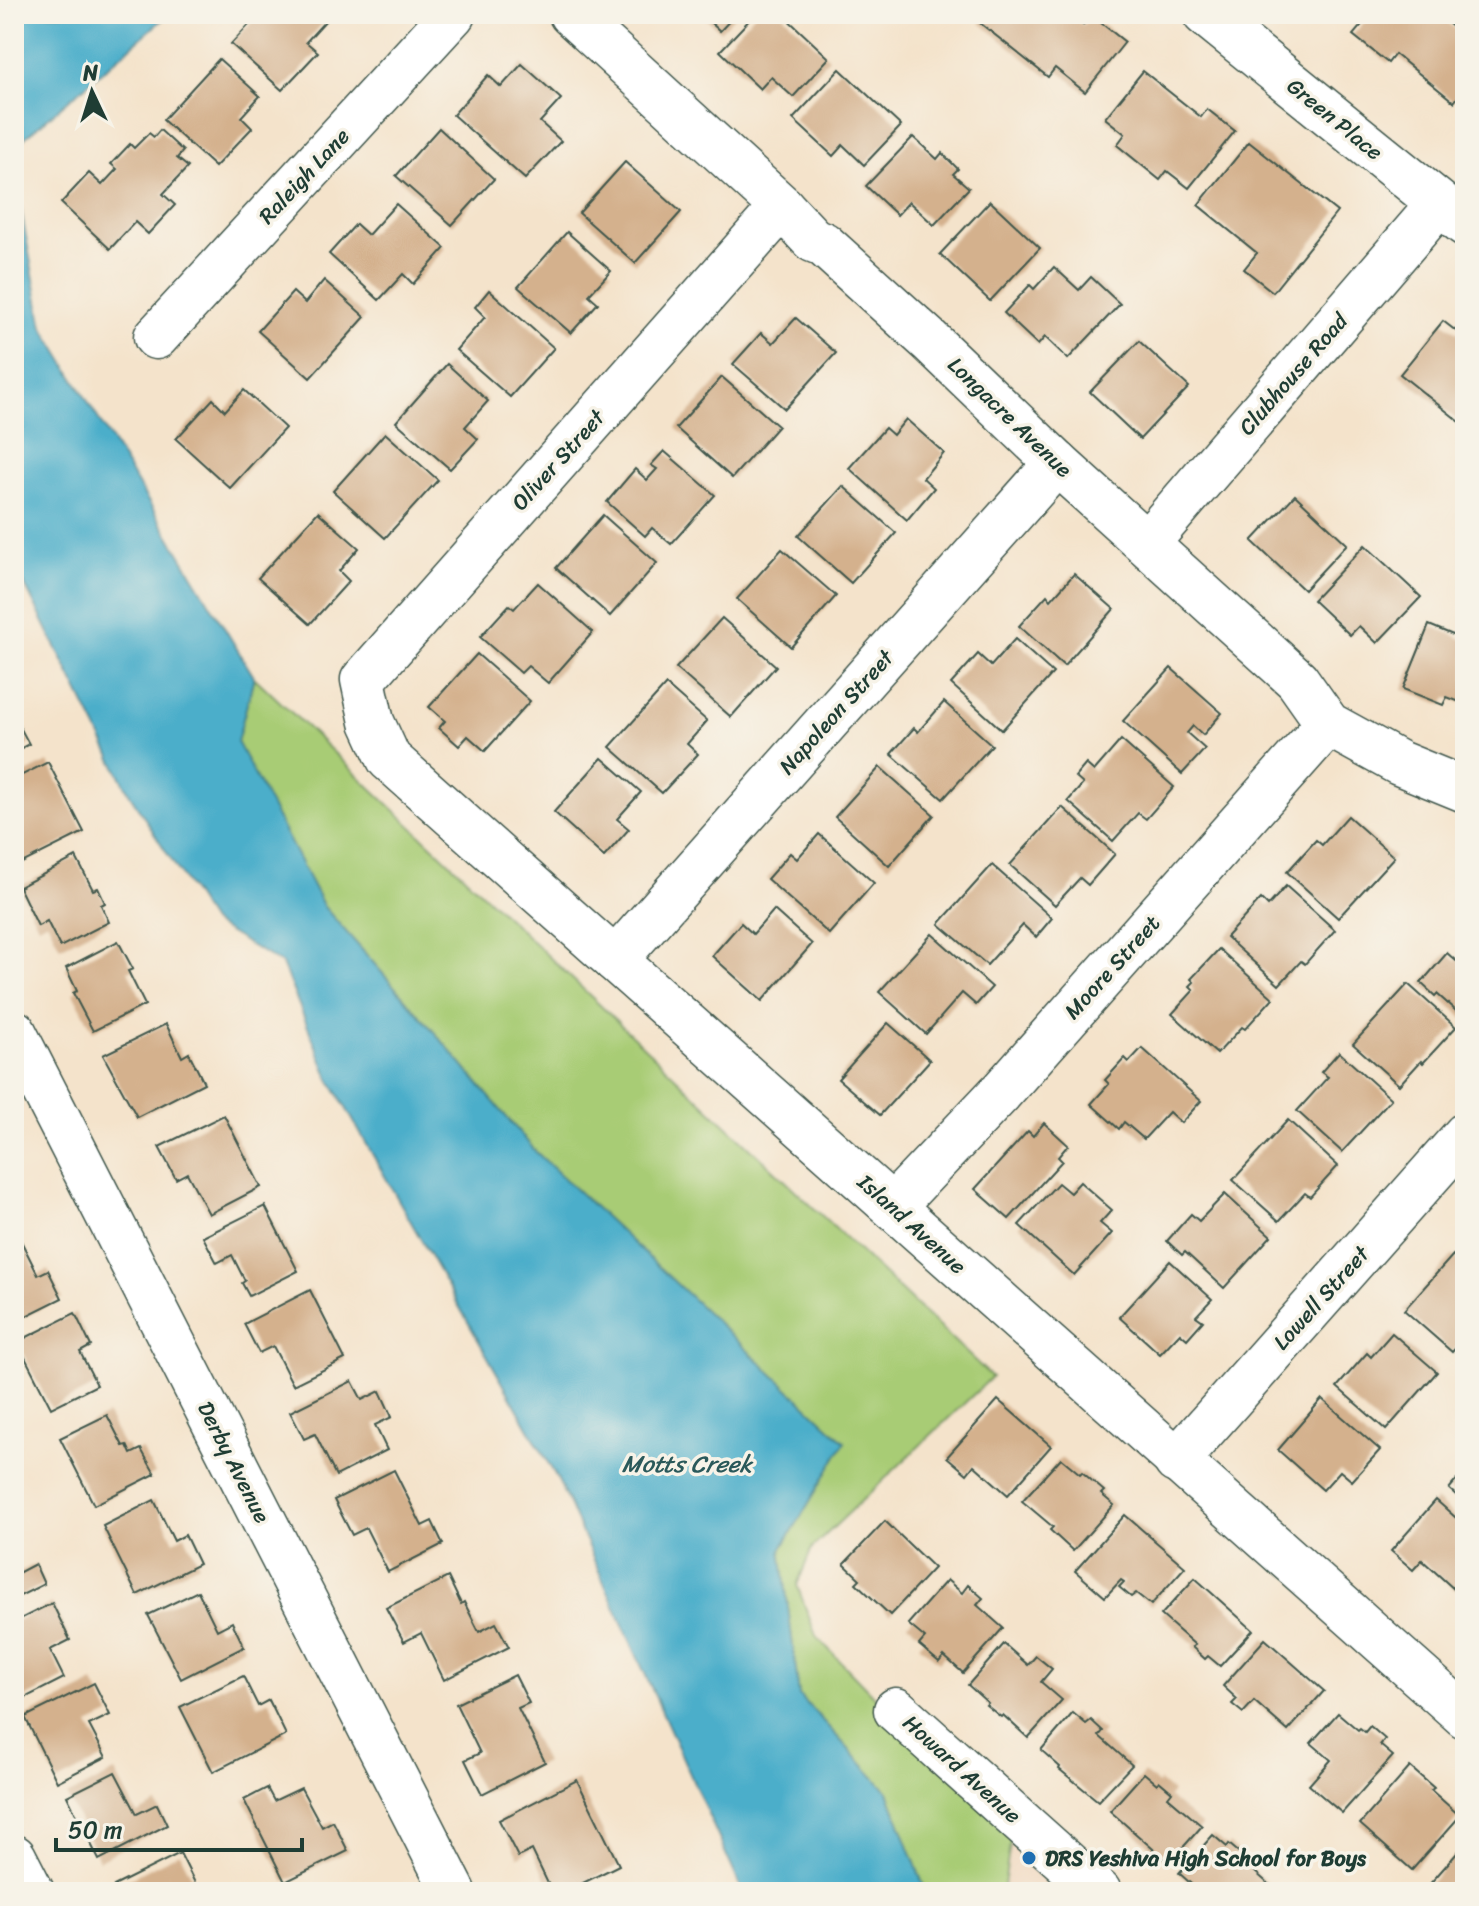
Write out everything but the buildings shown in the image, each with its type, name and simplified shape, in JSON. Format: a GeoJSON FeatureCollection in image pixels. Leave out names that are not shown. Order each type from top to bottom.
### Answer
{"type":"FeatureCollection","features":[{"type":"Feature","properties":{"kind":"street","name":"Raleigh Lane"},"geometry":{"type":"LineString","coordinates":[[156,337],[453,14]]}},
{"type":"Feature","properties":{"kind":"street","name":"Longacre Avenue"},"geometry":{"type":"LineString","coordinates":[[571,14],[782,207],[813,240],[823,244],[919,331],[1057,463],[1297,680],[1328,724],[1399,763],[1465,790]]}},
{"type":"Feature","properties":{"kind":"street","name":"Green Place"},"geometry":{"type":"LineString","coordinates":[[1205,14],[1452,214]]}},
{"type":"Feature","properties":{"kind":"street","name":"Oliver Street"},"geometry":{"type":"LineString","coordinates":[[372,722],[363,680],[782,207]]}},
{"type":"Feature","properties":{"kind":"street","name":"Clubhouse Road"},"geometry":{"type":"LineString","coordinates":[[1147,543],[1452,214]]}},
{"type":"Feature","properties":{"kind":"street","name":"Napoleon Street"},"geometry":{"type":"LineString","coordinates":[[615,960],[1057,463]]}},
{"type":"Feature","properties":{"kind":"street","name":"Island Avenue"},"geometry":{"type":"LineString","coordinates":[[372,722],[389,759],[1176,1461],[1462,1708]]}},
{"type":"Feature","properties":{"kind":"street","name":"Moore Street"},"geometry":{"type":"LineString","coordinates":[[893,1206],[1001,1092],[1328,724]]}},
{"type":"Feature","properties":{"kind":"street","name":"Derby Avenue"},"geometry":{"type":"LineString","coordinates":[[14,1032],[454,1892]]}},
{"type":"Feature","properties":{"kind":"street","name":"Lowell Street"},"geometry":{"type":"LineString","coordinates":[[1176,1461],[1465,1135]]}},
{"type":"Feature","properties":{"kind":"street","name":"Howard Avenue"},"geometry":{"type":"LineString","coordinates":[[896,1710],[1099,1892]]}},
{"type":"Feature","properties":{"kind":"street"},"geometry":{"type":"LineString","coordinates":[[14,1857],[32,1892]]}},
{"type":"Feature","properties":{"kind":"shaded area","name":"DRS Yeshiva High School for Boys"},"geometry":{"type":"Polygon","coordinates":[[[1013,1824],[1088,1892],[1003,1892],[1013,1824]]]}},
{"type":"Feature","properties":{"kind":"green space"},"geometry":{"type":"Polygon","coordinates":[[[254,677],[992,1377],[812,1548],[797,1585],[816,1636],[899,1722],[1013,1824],[1003,1892],[926,1892],[888,1792],[799,1695],[781,1550],[845,1442],[536,1152],[324,907],[237,742],[254,677]]]}},
{"type":"Feature","properties":{"kind":"water"},"geometry":{"type":"Polygon","coordinates":[[[14,14],[169,14],[14,147],[14,14]]]}},
{"type":"Feature","properties":{"kind":"water","name":"Motts Creek"},"geometry":{"type":"Polygon","coordinates":[[[14,173],[43,327],[254,677],[237,742],[324,907],[536,1152],[845,1442],[781,1550],[799,1695],[888,1792],[926,1892],[743,1892],[558,1480],[329,1078],[282,964],[211,922],[130,795],[14,563],[14,173]]]}},
{"type":"Feature","properties":{"kind":"place","name":"DRS Yeshiva High School for Boys"},"geometry":{"type":"Point","coordinates":[1029,1858]}}]}
